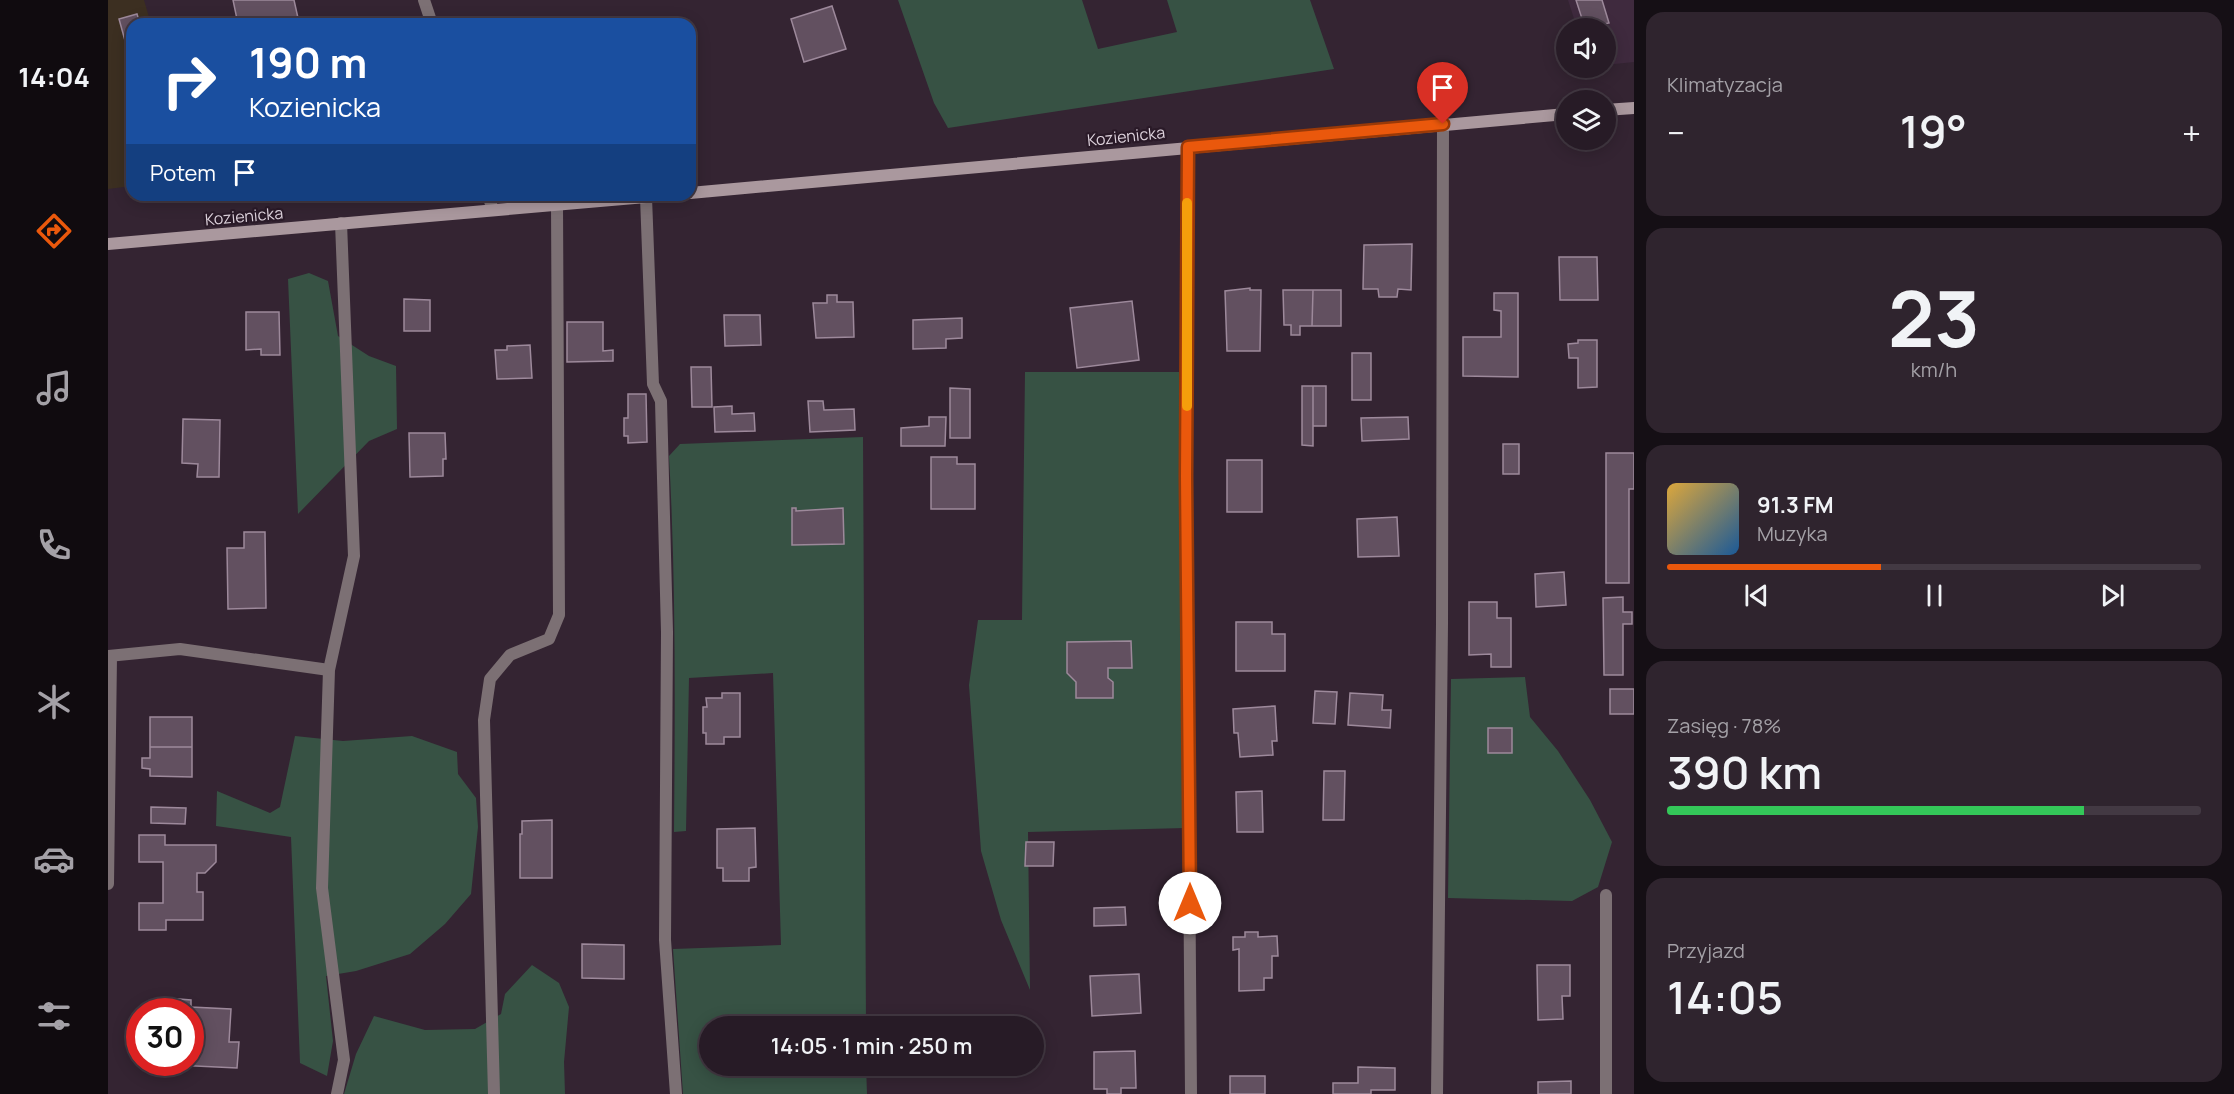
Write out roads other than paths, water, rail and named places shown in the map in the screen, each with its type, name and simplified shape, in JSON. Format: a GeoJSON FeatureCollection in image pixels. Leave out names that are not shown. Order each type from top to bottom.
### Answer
{"type":"FeatureCollection","features":[{"type":"Feature","properties":{"kind":"main road"},"geometry":{"type":"LineString","coordinates":[[1616,109],[1634,108]]}},
{"type":"Feature","properties":{"kind":"main road","name":"Kozienicka"},"geometry":{"type":"LineString","coordinates":[[696,192],[1556,115]]}},
{"type":"Feature","properties":{"kind":"main road","name":"Kozienicka"},"geometry":{"type":"LineString","coordinates":[[108,244],[595,201]]}},
{"type":"Feature","properties":{"kind":"street"},"geometry":{"type":"LineString","coordinates":[[424,0],[430,18]]}},
{"type":"Feature","properties":{"kind":"street"},"geometry":{"type":"LineString","coordinates":[[1437,1094],[1442,624],[1443,124]]}},
{"type":"Feature","properties":{"kind":"street"},"geometry":{"type":"LineString","coordinates":[[1188,147],[1186,477],[1191,1094]]}},
{"type":"Feature","properties":{"kind":"street"},"geometry":{"type":"LineString","coordinates":[[490,201],[493,210]]}},
{"type":"Feature","properties":{"kind":"street"},"geometry":{"type":"LineString","coordinates":[[646,201],[653,384],[661,401],[667,632],[665,940],[676,1094]]}},
{"type":"Feature","properties":{"kind":"street"},"geometry":{"type":"LineString","coordinates":[[494,1094],[484,720],[490,679],[510,656],[549,639],[559,615],[557,204]]}},
{"type":"Feature","properties":{"kind":"street"},"geometry":{"type":"LineString","coordinates":[[337,1094],[344,1059],[322,888],[329,670],[354,556],[341,223]]}},
{"type":"Feature","properties":{"kind":"street"},"geometry":{"type":"LineString","coordinates":[[108,884],[109,657],[180,649],[329,670]]}},
{"type":"Feature","properties":{"kind":"street"},"geometry":{"type":"LineString","coordinates":[[1606,895],[1606,1094]]}}]}
